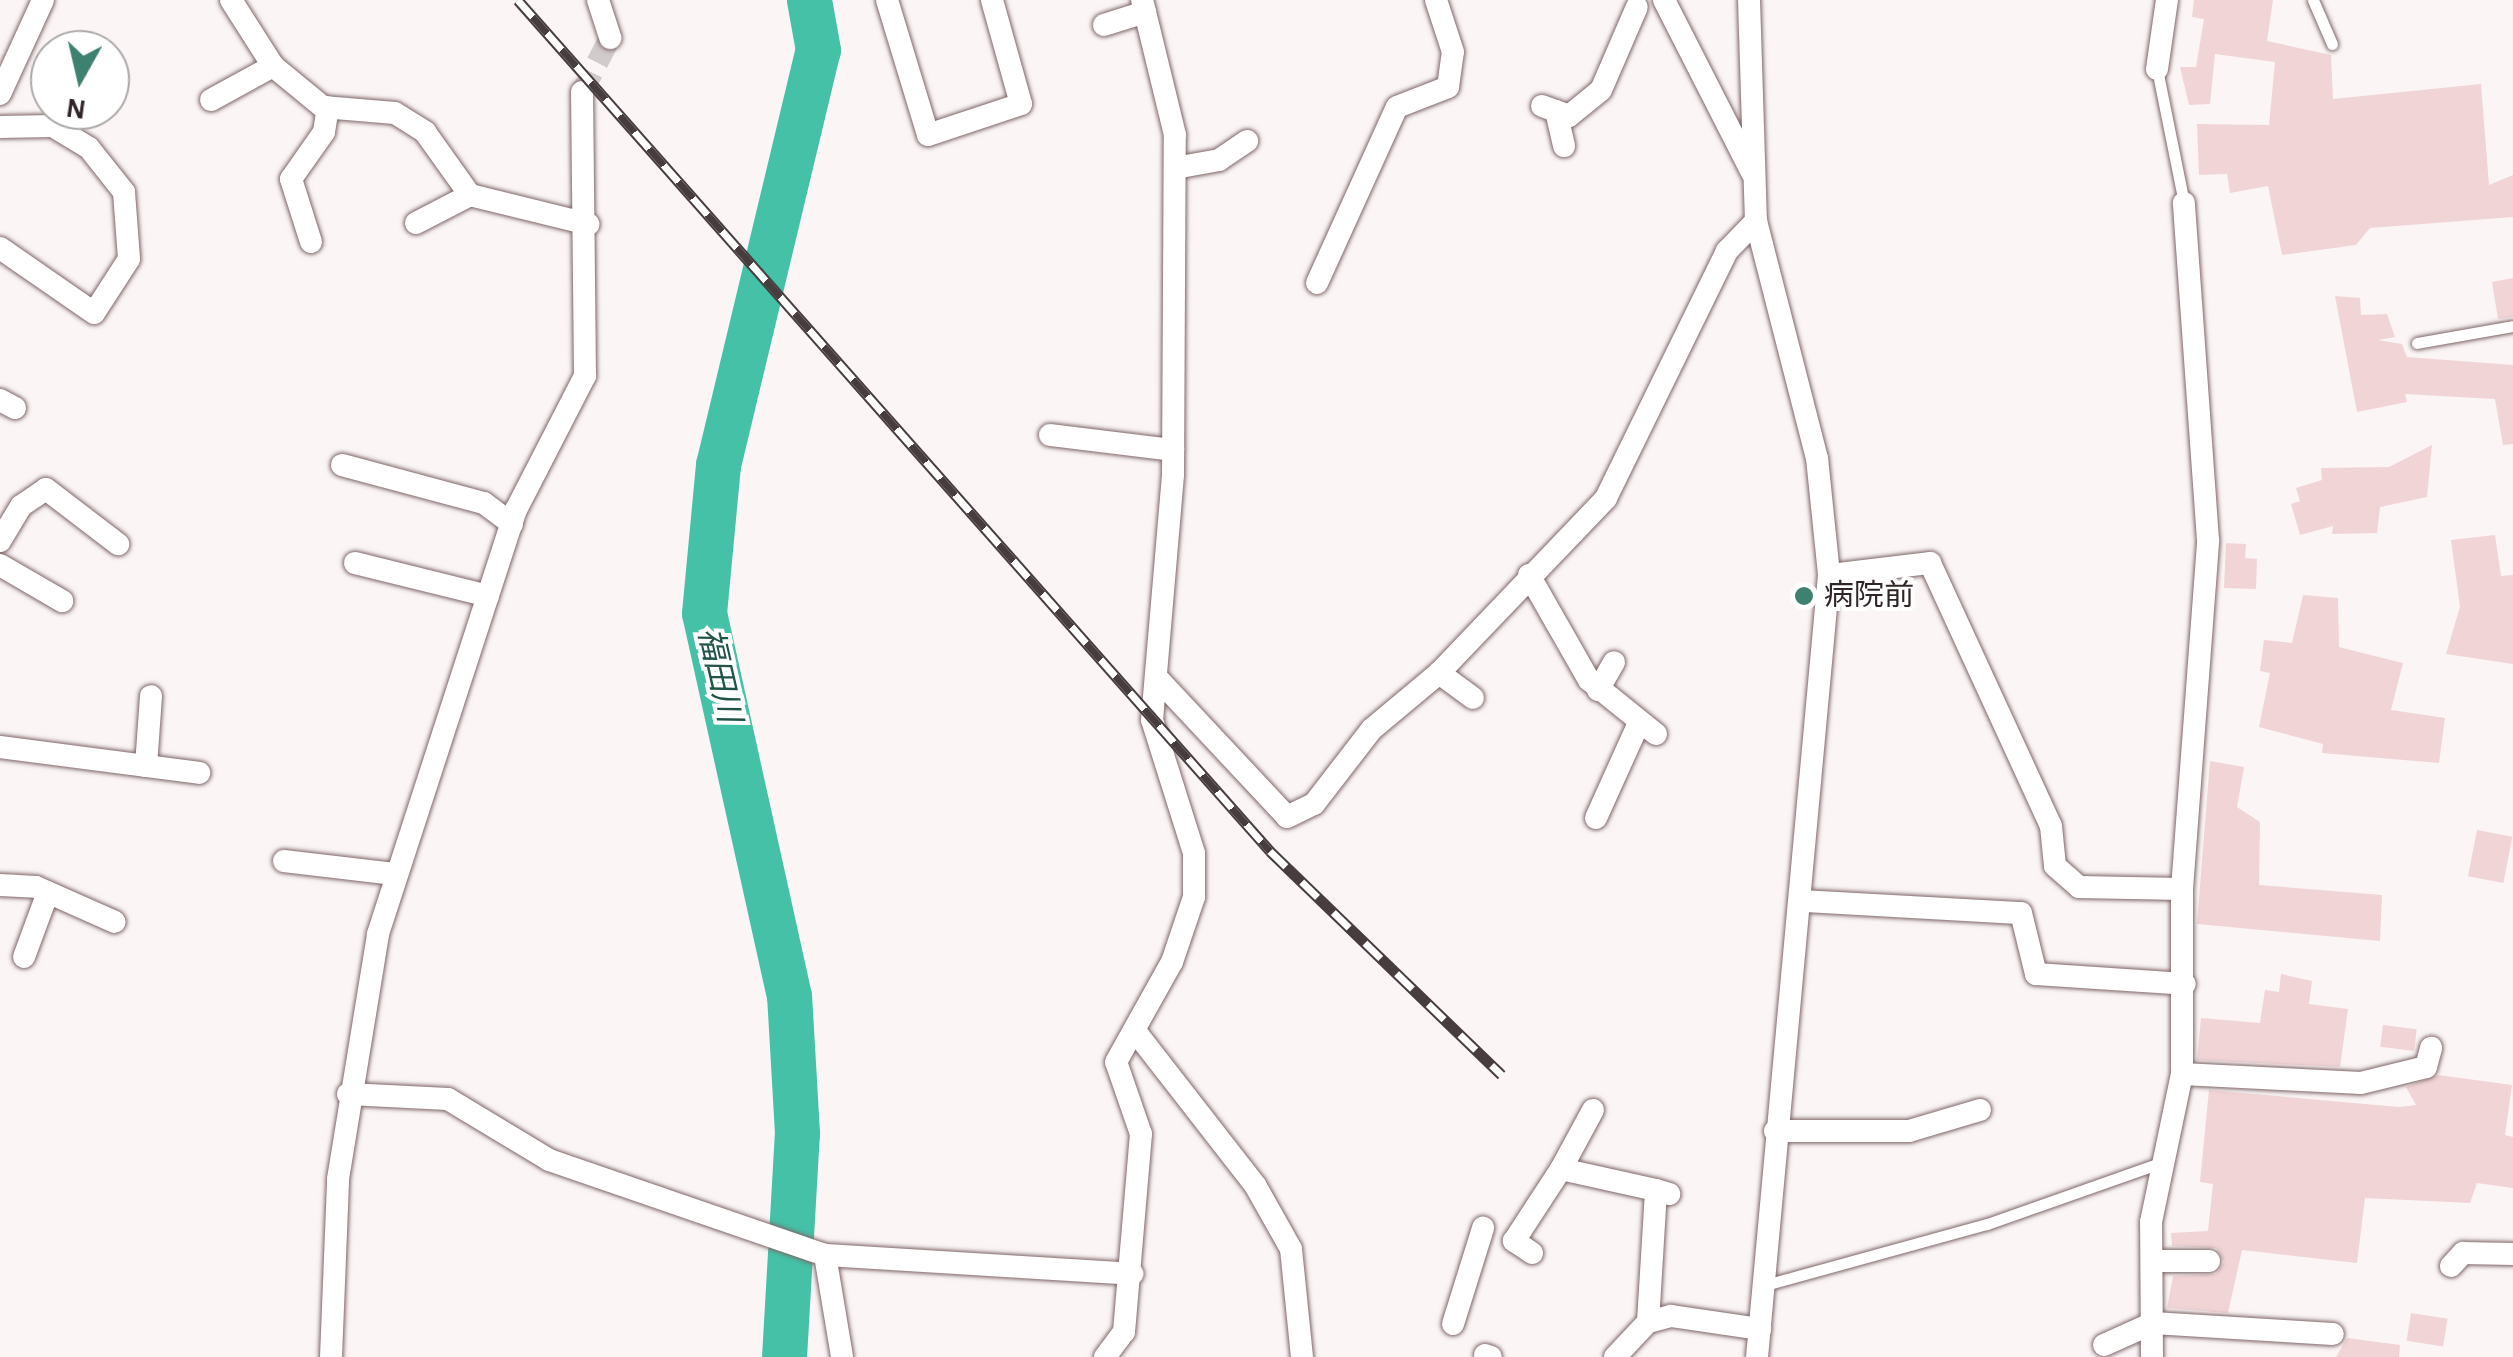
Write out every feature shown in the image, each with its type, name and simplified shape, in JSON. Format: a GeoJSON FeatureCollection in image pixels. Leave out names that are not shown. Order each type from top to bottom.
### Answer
{"type":"FeatureCollection","features":[{"type":"Feature","properties":{"kind":"street"},"geometry":{"type":"LineString","coordinates":[[0,94],[43,0]]}},
{"type":"Feature","properties":{"kind":"street"},"geometry":{"type":"LineString","coordinates":[[231,0],[273,66],[328,107],[395,112],[425,132],[470,195],[588,224]]}},
{"type":"Feature","properties":{"kind":"street"},"geometry":{"type":"LineString","coordinates":[[598,0],[610,38]]}},
{"type":"Feature","properties":{"kind":"street"},"geometry":{"type":"LineString","coordinates":[[887,0],[928,135],[1020,104],[992,0]]}},
{"type":"Feature","properties":{"kind":"street"},"geometry":{"type":"LineString","coordinates":[[1317,282],[1397,107],[1448,87],[1453,52],[1436,0]]}},
{"type":"Feature","properties":{"kind":"street"},"geometry":{"type":"LineString","coordinates":[[1664,0],[1672,26],[1754,176]]}},
{"type":"Feature","properties":{"kind":"street"},"geometry":{"type":"LineString","coordinates":[[1749,0],[1756,221],[1816,458],[1829,575],[1803,901],[1775,1131],[1757,1357]]}},
{"type":"Feature","properties":{"kind":"street"},"geometry":{"type":"LineString","coordinates":[[2157,69],[2167,0]]}},
{"type":"Feature","properties":{"kind":"street"},"geometry":{"type":"LineString","coordinates":[[1564,146],[1549,108],[1570,116],[1601,90],[1631,3],[1672,26]]}},
{"type":"Feature","properties":{"kind":"street"},"geometry":{"type":"LineString","coordinates":[[1104,25],[1143,6],[1175,168],[1174,450],[1159,680],[1152,720],[1194,853],[1194,897],[1135,1031],[1116,1062],[1140,1134],[1132,1274],[1124,1332],[1105,1357]]}},
{"type":"Feature","properties":{"kind":"street"},"geometry":{"type":"LineString","coordinates":[[211,100],[273,66]]}},
{"type":"Feature","properties":{"kind":"street"},"geometry":{"type":"LineString","coordinates":[[331,1357],[348,1094],[394,874],[512,524],[585,376],[588,224],[582,92]]}},
{"type":"Feature","properties":{"kind":"street"},"geometry":{"type":"LineString","coordinates":[[311,242],[291,178],[324,132],[328,107]]}},
{"type":"Feature","properties":{"kind":"street"},"geometry":{"type":"LineString","coordinates":[[0,127],[53,126],[89,148],[124,192],[129,258],[94,313],[0,248]]}},
{"type":"Feature","properties":{"kind":"street"},"geometry":{"type":"LineString","coordinates":[[1175,168],[1220,160],[1247,140]]}},
{"type":"Feature","properties":{"kind":"street"},"geometry":{"type":"LineString","coordinates":[[416,223],[470,195]]}},
{"type":"Feature","properties":{"kind":"street"},"geometry":{"type":"LineString","coordinates":[[2152,1357],[2152,1261],[2164,1162],[2182,1074],[2182,888],[2208,540],[2184,203]]}},
{"type":"Feature","properties":{"kind":"street"},"geometry":{"type":"LineString","coordinates":[[1159,680],[1287,817],[1314,804],[1372,729],[1439,673],[1622,474],[1727,251],[1756,221]]}},
{"type":"Feature","properties":{"kind":"street"},"geometry":{"type":"LineString","coordinates":[[1050,435],[1174,450]]}},
{"type":"Feature","properties":{"kind":"street"},"geometry":{"type":"LineString","coordinates":[[342,465],[484,502],[512,524]]}},
{"type":"Feature","properties":{"kind":"street"},"geometry":{"type":"LineString","coordinates":[[0,541],[21,506],[46,489],[118,544]]}},
{"type":"Feature","properties":{"kind":"street"},"geometry":{"type":"LineString","coordinates":[[1829,575],[1930,562],[2052,826],[2056,866],[2079,887],[2182,888]]}},
{"type":"Feature","properties":{"kind":"street"},"geometry":{"type":"LineString","coordinates":[[355,563],[488,596]]}},
{"type":"Feature","properties":{"kind":"street"},"geometry":{"type":"LineString","coordinates":[[0,565],[62,601]]}},
{"type":"Feature","properties":{"kind":"street"},"geometry":{"type":"LineString","coordinates":[[1530,575],[1598,690],[1647,730],[1596,818]]}},
{"type":"Feature","properties":{"kind":"street"},"geometry":{"type":"LineString","coordinates":[[1598,690],[1614,662]]}},
{"type":"Feature","properties":{"kind":"street"},"geometry":{"type":"LineString","coordinates":[[1439,673],[1473,698]]}},
{"type":"Feature","properties":{"kind":"street"},"geometry":{"type":"LineString","coordinates":[[146,766],[152,696]]}},
{"type":"Feature","properties":{"kind":"street"},"geometry":{"type":"LineString","coordinates":[[0,747],[200,773]]}},
{"type":"Feature","properties":{"kind":"street"},"geometry":{"type":"LineString","coordinates":[[284,860],[394,874]]}},
{"type":"Feature","properties":{"kind":"street"},"geometry":{"type":"LineString","coordinates":[[0,884],[48,892],[115,922]]}},
{"type":"Feature","properties":{"kind":"street"},"geometry":{"type":"LineString","coordinates":[[24,957],[48,892]]}},
{"type":"Feature","properties":{"kind":"street"},"geometry":{"type":"LineString","coordinates":[[1803,901],[2021,913],[2036,974],[2185,984]]}},
{"type":"Feature","properties":{"kind":"street"},"geometry":{"type":"LineString","coordinates":[[1135,1031],[1255,1185],[1291,1249],[1302,1357]]}},
{"type":"Feature","properties":{"kind":"street"},"geometry":{"type":"LineString","coordinates":[[2182,1074],[2361,1083],[2426,1068],[2431,1048]]}},
{"type":"Feature","properties":{"kind":"street"},"geometry":{"type":"LineString","coordinates":[[348,1094],[448,1098],[550,1160],[824,1255],[1132,1274]]}},
{"type":"Feature","properties":{"kind":"street"},"geometry":{"type":"LineString","coordinates":[[1452,1324],[1479,1226],[1523,1247],[1593,1110]]}},
{"type":"Feature","properties":{"kind":"street"},"geometry":{"type":"LineString","coordinates":[[1775,1131],[1908,1131],[1980,1110]]}},
{"type":"Feature","properties":{"kind":"street"},"geometry":{"type":"LineString","coordinates":[[1561,1168],[1662,1192],[1648,1322]]}},
{"type":"Feature","properties":{"kind":"street"},"geometry":{"type":"LineString","coordinates":[[2451,1266],[2463,1253],[2513,1254]]}},
{"type":"Feature","properties":{"kind":"street"},"geometry":{"type":"LineString","coordinates":[[824,1255],[842,1357]]}},
{"type":"Feature","properties":{"kind":"street"},"geometry":{"type":"LineString","coordinates":[[2152,1261],[2209,1261]]}},
{"type":"Feature","properties":{"kind":"street"},"geometry":{"type":"LineString","coordinates":[[1614,1357],[1648,1322],[1671,1316],[1760,1329]]}},
{"type":"Feature","properties":{"kind":"street"},"geometry":{"type":"LineString","coordinates":[[2104,1345],[2152,1322],[2333,1334]]}},
{"type":"Feature","properties":{"kind":"lane"},"geometry":{"type":"LineString","coordinates":[[2313,0],[2332,44]]}},
{"type":"Feature","properties":{"kind":"lane"},"geometry":{"type":"LineString","coordinates":[[2157,69],[2184,203]]}},
{"type":"Feature","properties":{"kind":"lane"},"geometry":{"type":"LineString","coordinates":[[2417,342],[2513,326]]}},
{"type":"Feature","properties":{"kind":"lane"},"geometry":{"type":"LineString","coordinates":[[1765,1284],[1988,1224],[2164,1162]]}},
{"type":"Feature","properties":{"kind":"lane"},"geometry":{"type":"LineString","coordinates":[[1124,1332],[1125,1357]]}},
{"type":"Feature","properties":{"kind":"building"},"geometry":{"type":"Polygon","coordinates":[[[2194,0],[2273,0],[2267,41],[2331,55],[2333,99],[2481,84],[2489,185],[2513,175],[2513,217],[2370,228],[2356,245],[2282,255],[2268,186],[2230,193],[2227,174],[2199,175],[2197,124],[2269,125],[2275,62],[2215,54],[2210,104],[2189,105],[2180,67],[2196,67],[2204,19],[2192,17],[2194,0]]]}},
{"type":"Feature","properties":{"kind":"building"},"geometry":{"type":"Polygon","coordinates":[[[2513,278],[2513,317],[2498,319],[2492,282],[2513,278]]]}},
{"type":"Feature","properties":{"kind":"building"},"geometry":{"type":"Polygon","coordinates":[[[2335,296],[2360,298],[2361,315],[2387,314],[2395,337],[2378,340],[2402,344],[2407,357],[2513,365],[2513,444],[2503,445],[2495,399],[2405,394],[2407,402],[2357,412],[2335,296]]]}},
{"type":"Feature","properties":{"kind":"building"},"geometry":{"type":"Polygon","coordinates":[[[2432,445],[2427,497],[2380,507],[2377,533],[2332,534],[2333,526],[2300,535],[2291,504],[2300,501],[2296,488],[2322,480],[2321,468],[2389,467],[2432,445]]]}},
{"type":"Feature","properties":{"kind":"building"},"geometry":{"type":"Polygon","coordinates":[[[2495,535],[2501,576],[2513,575],[2513,664],[2446,654],[2460,607],[2451,540],[2495,535]]]}},
{"type":"Feature","properties":{"kind":"building"},"geometry":{"type":"Polygon","coordinates":[[[2226,543],[2246,544],[2245,558],[2257,559],[2256,589],[2224,588],[2226,543]]]}},
{"type":"Feature","properties":{"kind":"building"},"geometry":{"type":"Polygon","coordinates":[[[2303,595],[2338,598],[2339,647],[2403,663],[2391,710],[2445,718],[2439,763],[2322,753],[2323,744],[2259,727],[2270,673],[2260,671],[2264,640],[2292,643],[2303,595]]]}},
{"type":"Feature","properties":{"kind":"building"},"geometry":{"type":"Polygon","coordinates":[[[2210,761],[2244,767],[2237,807],[2260,822],[2259,885],[2382,895],[2380,941],[2197,924],[2210,761]]]}},
{"type":"Feature","properties":{"kind":"building"},"geometry":{"type":"Polygon","coordinates":[[[2477,830],[2512,837],[2503,883],[2468,876],[2477,830]]]}},
{"type":"Feature","properties":{"kind":"building"},"geometry":{"type":"Polygon","coordinates":[[[2281,974],[2312,981],[2309,1004],[2348,1009],[2340,1067],[2197,1060],[2201,1018],[2260,1023],[2265,990],[2279,992],[2281,974]]]}},
{"type":"Feature","properties":{"kind":"building"},"geometry":{"type":"Polygon","coordinates":[[[2383,1025],[2417,1029],[2414,1051],[2380,1047],[2383,1025]]]}},
{"type":"Feature","properties":{"kind":"building"},"geometry":{"type":"Polygon","coordinates":[[[2438,1075],[2512,1085],[2505,1135],[2513,1137],[2513,1188],[2477,1183],[2470,1203],[2365,1198],[2357,1263],[2242,1250],[2228,1313],[2167,1308],[2173,1276],[2216,1274],[2224,1262],[2216,1248],[2172,1246],[2171,1233],[2208,1231],[2213,1184],[2200,1182],[2209,1090],[2399,1107],[2416,1105],[2406,1087],[2438,1075]]]}},
{"type":"Feature","properties":{"kind":"building"},"geometry":{"type":"Polygon","coordinates":[[[2411,1313],[2448,1319],[2443,1346],[2407,1341],[2411,1313]]]}},
{"type":"Feature","properties":{"kind":"building"},"geometry":{"type":"Polygon","coordinates":[[[2347,1338],[2400,1345],[2399,1357],[2336,1357],[2347,1338]]]}},
{"type":"Feature","properties":{"kind":"waterway","name":"福田川"},"geometry":{"type":"LineString","coordinates":[[784,1357],[797,1133],[789,996],[704,613],[718,465],[818,50],[809,0]]}},
{"type":"Feature","properties":{"kind":"tunnel"},"geometry":{"type":"LineString","coordinates":[[582,92],[610,38]]}},
{"type":"Feature","properties":{"kind":"railway"},"geometry":{"type":"LineString","coordinates":[[518,0],[1270,851],[1502,1075]]}},
{"type":"Feature","properties":{"kind":"place","name":"病院前"},"geometry":{"type":"Point","coordinates":[1804,596]}}]}
